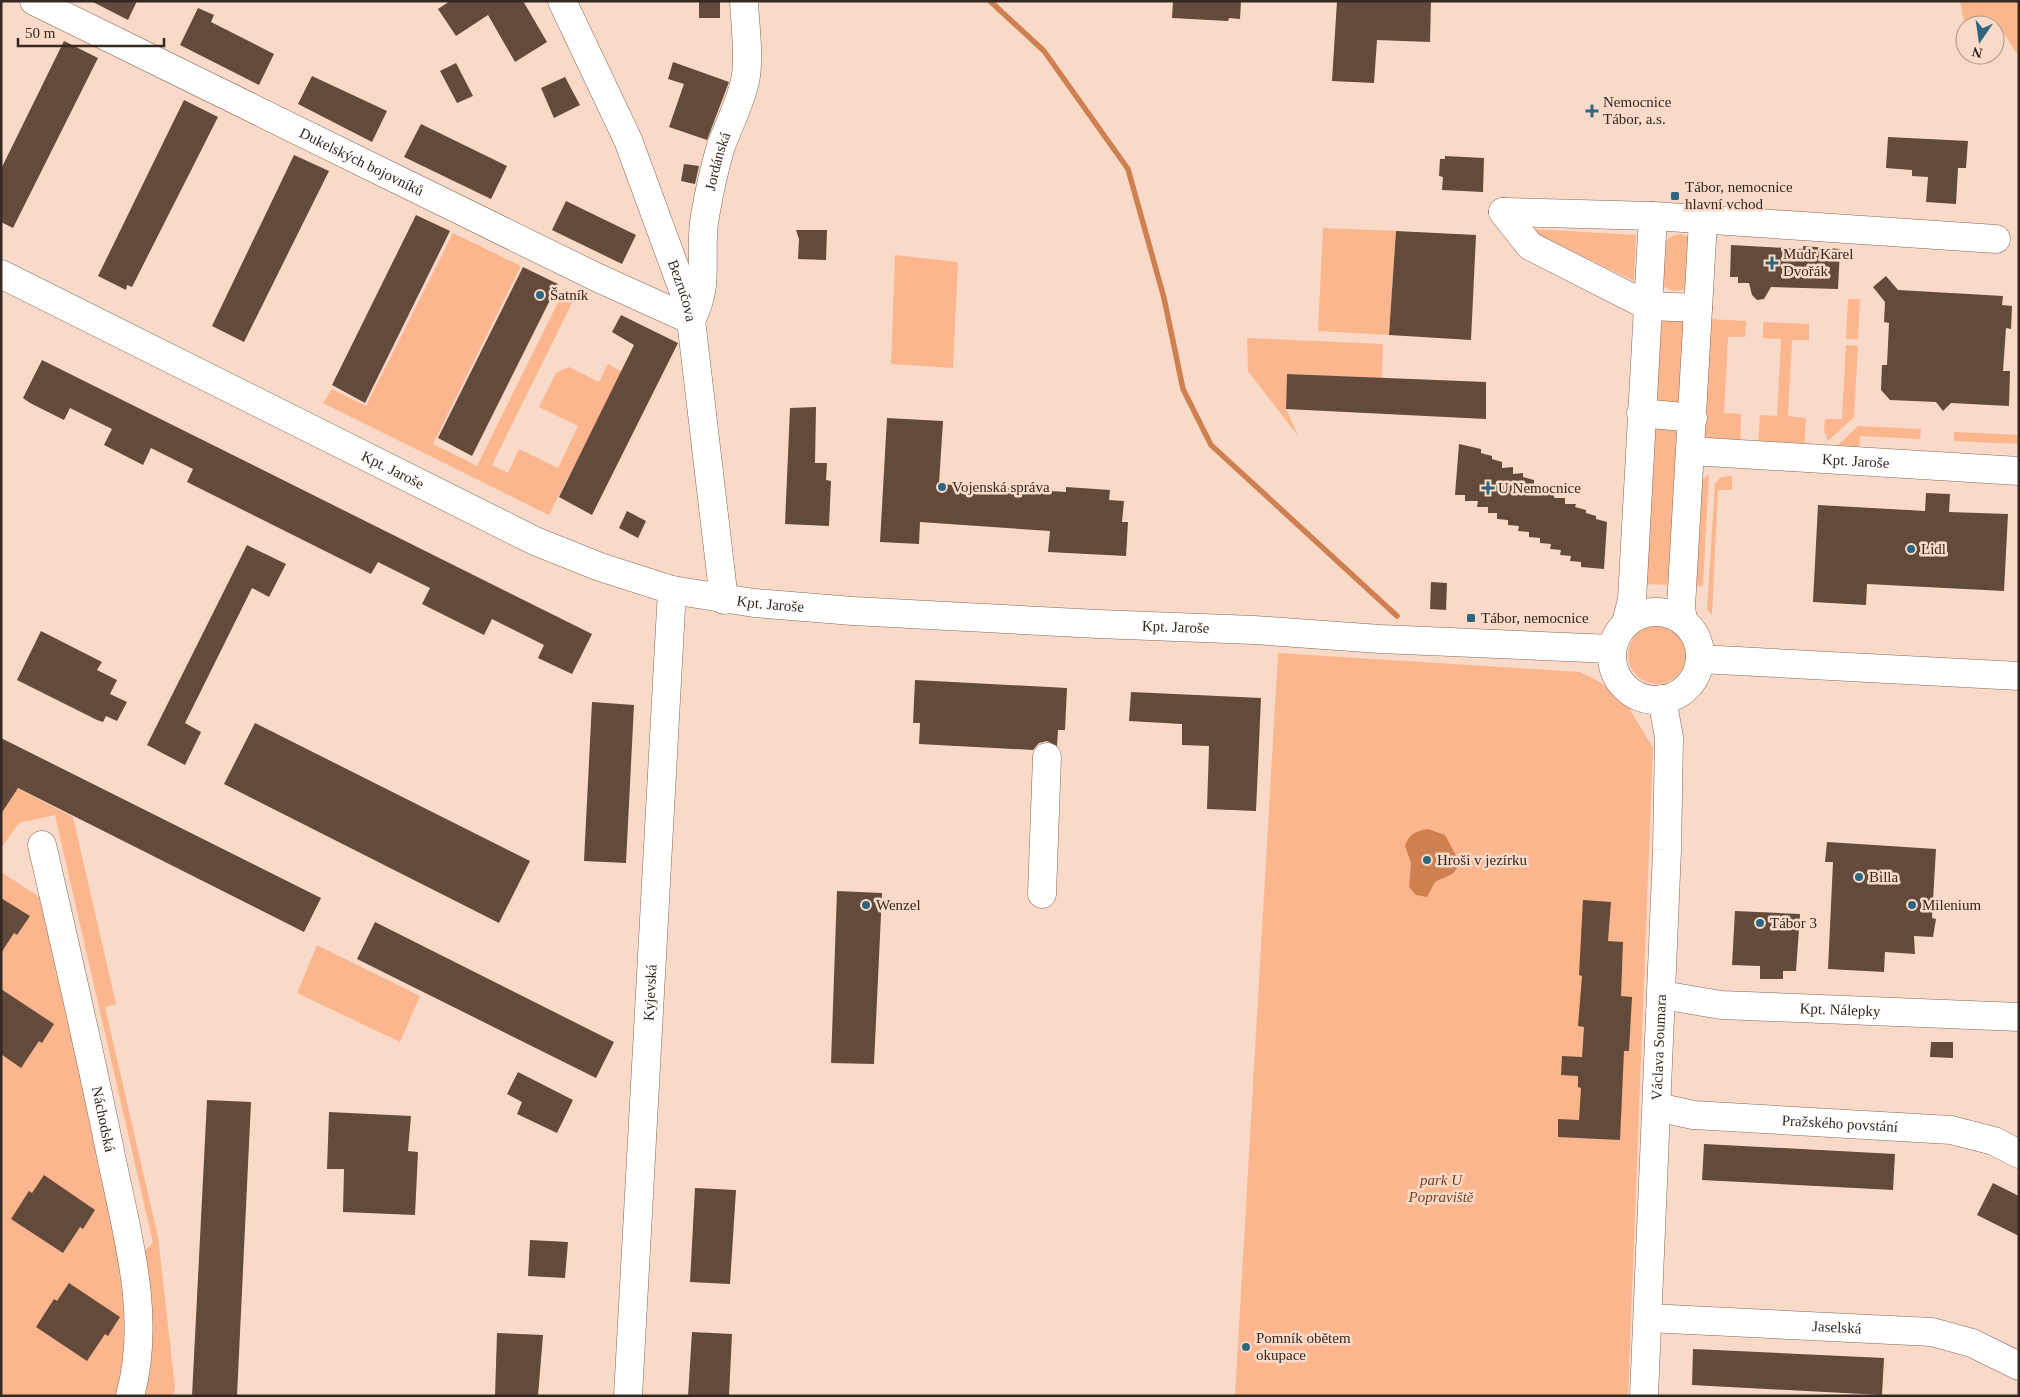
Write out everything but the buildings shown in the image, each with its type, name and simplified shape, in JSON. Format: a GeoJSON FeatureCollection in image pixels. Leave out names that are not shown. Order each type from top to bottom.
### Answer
{"type":"FeatureCollection","features":[{"type":"Feature","properties":{"kind":"street","name":"Dukelských bojovníků"},"geometry":{"type":"LineString","coordinates":[[34,1],[587,273],[691,320]]}},
{"type":"Feature","properties":{"kind":"street","name":"Bezručova"},"geometry":{"type":"LineString","coordinates":[[562,1],[628,140],[686,298],[691,320],[724,600]]}},
{"type":"Feature","properties":{"kind":"street","name":"Jordánská"},"geometry":{"type":"LineString","coordinates":[[691,320],[699,305],[704,283],[704,219],[711,185],[722,145],[737,108],[745,79],[744,1]]}},
{"type":"Feature","properties":{"kind":"street"},"geometry":{"type":"LineString","coordinates":[[1698,308],[1648,306],[1530,246],[1503,212],[1653,216],[1703,221],[1996,239]]}},
{"type":"Feature","properties":{"kind":"street"},"geometry":{"type":"LineString","coordinates":[[1626,623],[1648,612],[1660,612],[1683,621],[1692,632],[1698,644],[1700,659],[1696,673],[1688,686],[1676,695],[1662,699],[1648,699],[1635,695],[1624,686],[1616,676],[1612,663],[1612,649],[1615,639],[1626,623],[1632,600],[1653,216]]}},
{"type":"Feature","properties":{"kind":"street"},"geometry":{"type":"LineString","coordinates":[[1683,621],[1681,608],[1703,221]]}},
{"type":"Feature","properties":{"kind":"street","name":"Kpt. Jaroše"},"geometry":{"type":"LineString","coordinates":[[1,274],[535,541],[600,567],[672,590],[724,600],[853,611],[1612,649]]}},
{"type":"Feature","properties":{"kind":"street"},"geometry":{"type":"LineString","coordinates":[[1641,414],[1693,418]]}},
{"type":"Feature","properties":{"kind":"street","name":"Kpt. Jaroše"},"geometry":{"type":"LineString","coordinates":[[1691,451],[2019,471]]}},
{"type":"Feature","properties":{"kind":"street","name":"Kyjevská"},"geometry":{"type":"LineString","coordinates":[[628,1396],[672,590]]}},
{"type":"Feature","properties":{"kind":"street"},"geometry":{"type":"LineString","coordinates":[[1700,659],[2019,676]]}},
{"type":"Feature","properties":{"kind":"street","name":"Václava Soumara"},"geometry":{"type":"LineString","coordinates":[[1644,1396],[1662,995],[1669,737],[1662,699]]}},
{"type":"Feature","properties":{"kind":"street"},"geometry":{"type":"LineString","coordinates":[[1042,894],[1047,757]]}},
{"type":"Feature","properties":{"kind":"street","name":"Náchodská"},"geometry":{"type":"LineString","coordinates":[[42,845],[95,1073],[132,1256],[139,1316],[139,1338],[130,1396]]}},
{"type":"Feature","properties":{"kind":"street","name":"Kpt. Nálepky"},"geometry":{"type":"LineString","coordinates":[[1662,995],[1721,1005],[2019,1017]]}},
{"type":"Feature","properties":{"kind":"street","name":"Pražského povstání"},"geometry":{"type":"LineString","coordinates":[[1656,1107],[1693,1115],[1951,1130],[1994,1141],[2019,1154]]}},
{"type":"Feature","properties":{"kind":"street","name":"Jaselská"},"geometry":{"type":"LineString","coordinates":[[1648,1318],[1932,1332],[1972,1343],[2019,1366]]}},
{"type":"Feature","properties":{"kind":"green space"},"geometry":{"type":"Polygon","coordinates":[[[1960,1],[2019,1],[2019,57],[2005,35],[2005,15],[1963,15],[1960,1]]]}},
{"type":"Feature","properties":{"kind":"green space"},"geometry":{"type":"Polygon","coordinates":[[[1323,228],[1396,231],[1389,335],[1318,331],[1323,228]]]}},
{"type":"Feature","properties":{"kind":"green space"},"geometry":{"type":"Polygon","coordinates":[[[1532,229],[1636,235],[1634,281],[1535,233],[1532,229]]]}},
{"type":"Feature","properties":{"kind":"green space"},"geometry":{"type":"Polygon","coordinates":[[[453,233],[521,266],[433,444],[477,466],[565,288],[577,293],[492,465],[508,473],[519,449],[558,468],[578,426],[539,407],[556,373],[569,367],[599,382],[608,364],[622,372],[549,515],[323,403],[332,389],[366,406],[453,233]]]}},
{"type":"Feature","properties":{"kind":"green space"},"geometry":{"type":"Polygon","coordinates":[[[1680,234],[1689,237],[1693,288],[1674,291],[1660,285],[1665,242],[1672,236],[1680,234]]]}},
{"type":"Feature","properties":{"kind":"green space"},"geometry":{"type":"Polygon","coordinates":[[[895,255],[958,262],[953,368],[891,364],[895,255]]]}},
{"type":"Feature","properties":{"kind":"green space"},"geometry":{"type":"Polygon","coordinates":[[[1848,299],[1860,299],[1858,339],[1846,339],[1848,299]]]}},
{"type":"Feature","properties":{"kind":"green space"},"geometry":{"type":"Polygon","coordinates":[[[1669,316],[1691,323],[1687,406],[1653,404],[1658,321],[1669,316]]]}},
{"type":"Feature","properties":{"kind":"green space"},"geometry":{"type":"Polygon","coordinates":[[[1709,319],[1746,321],[1745,337],[1728,337],[1724,413],[1741,414],[1740,447],[1702,445],[1709,319]]]}},
{"type":"Feature","properties":{"kind":"green space"},"geometry":{"type":"Polygon","coordinates":[[[1763,322],[1809,324],[1809,340],[1792,340],[1788,416],[1806,418],[1804,451],[1758,448],[1760,415],[1777,416],[1781,339],[1763,338],[1763,322]]]}},
{"type":"Feature","properties":{"kind":"green space"},"geometry":{"type":"Polygon","coordinates":[[[1247,338],[1383,344],[1382,378],[1287,374],[1286,409],[1298,436],[1248,371],[1247,338]]]}},
{"type":"Feature","properties":{"kind":"green space"},"geometry":{"type":"Polygon","coordinates":[[[1846,345],[1858,346],[1854,417],[1828,441],[1824,431],[1825,419],[1842,419],[1846,345]]]}},
{"type":"Feature","properties":{"kind":"green space"},"geometry":{"type":"Polygon","coordinates":[[[1858,426],[1921,429],[1920,439],[1860,436],[1859,453],[1835,448],[1858,426]]]}},
{"type":"Feature","properties":{"kind":"green space"},"geometry":{"type":"Polygon","coordinates":[[[1659,427],[1682,431],[1677,585],[1643,584],[1654,431],[1659,427]]]}},
{"type":"Feature","properties":{"kind":"green space"},"geometry":{"type":"Polygon","coordinates":[[[1954,432],[2019,435],[2019,444],[1954,441],[1954,432]]]}},
{"type":"Feature","properties":{"kind":"green space"},"geometry":{"type":"Polygon","coordinates":[[[1709,474],[1703,586],[1694,586],[1702,480],[1709,474]]]}},
{"type":"Feature","properties":{"kind":"green space"},"geometry":{"type":"Polygon","coordinates":[[[1721,477],[1732,477],[1732,490],[1718,490],[1712,615],[1707,609],[1715,484],[1721,477]]]}},
{"type":"Feature","properties":{"kind":"green space"},"geometry":{"type":"Polygon","coordinates":[[[1657,626],[1673,631],[1681,639],[1686,655],[1681,671],[1673,679],[1657,684],[1641,679],[1633,671],[1628,655],[1633,639],[1641,631],[1657,626]]]}},
{"type":"Feature","properties":{"kind":"green space","name":"park U Popraviště"},"geometry":{"type":"Polygon","coordinates":[[[1278,653],[1580,672],[1600,682],[1626,703],[1653,748],[1628,1396],[1235,1396],[1278,653]]]}},
{"type":"Feature","properties":{"kind":"green space"},"geometry":{"type":"Polygon","coordinates":[[[1,780],[73,817],[116,1004],[105,1007],[158,1237],[175,1387],[173,1396],[143,1396],[141,1254],[153,1243],[55,815],[19,823],[1,848],[1,780]]]}},
{"type":"Feature","properties":{"kind":"green space"},"geometry":{"type":"Polygon","coordinates":[[[1,872],[41,898],[133,1300],[125,1396],[1,1396],[1,872]]]}},
{"type":"Feature","properties":{"kind":"green space"},"geometry":{"type":"Polygon","coordinates":[[[317,945],[420,996],[400,1042],[297,993],[317,945]]]}},
{"type":"Feature","properties":{"kind":"shaded area"},"geometry":{"type":"Polygon","coordinates":[[[1428,829],[1445,835],[1459,861],[1453,873],[1435,882],[1427,897],[1416,895],[1409,887],[1411,863],[1405,846],[1414,834],[1428,829]]]}},
{"type":"Feature","properties":{"kind":"waterway"},"geometry":{"type":"LineString","coordinates":[[990,1],[1044,51],[1128,169],[1164,298],[1183,389],[1211,445],[1397,616]]}},
{"type":"Feature","properties":{"kind":"place","name":"Nemocnice Tábor, a.s."},"geometry":{"type":"Point","coordinates":[1592,111]}},
{"type":"Feature","properties":{"kind":"place","name":"Tábor, nemocnice hlavní vchod"},"geometry":{"type":"Point","coordinates":[1675,196]}},
{"type":"Feature","properties":{"kind":"place","name":"Mudr Karel Dvořák"},"geometry":{"type":"Point","coordinates":[1772,263]}},
{"type":"Feature","properties":{"kind":"place","name":"Šatník"},"geometry":{"type":"Point","coordinates":[540,295]}},
{"type":"Feature","properties":{"kind":"place","name":"Vojenská správa"},"geometry":{"type":"Point","coordinates":[942,487]}},
{"type":"Feature","properties":{"kind":"place","name":"U Nemocnice"},"geometry":{"type":"Point","coordinates":[1488,488]}},
{"type":"Feature","properties":{"kind":"place","name":"Lidl"},"geometry":{"type":"Point","coordinates":[1911,549]}},
{"type":"Feature","properties":{"kind":"place","name":"Tábor, nemocnice"},"geometry":{"type":"Point","coordinates":[1471,618]}},
{"type":"Feature","properties":{"kind":"place","name":"Hroši v jezírku"},"geometry":{"type":"Point","coordinates":[1427,860]}},
{"type":"Feature","properties":{"kind":"place","name":"Billa"},"geometry":{"type":"Point","coordinates":[1859,877]}},
{"type":"Feature","properties":{"kind":"place","name":"Wenzel"},"geometry":{"type":"Point","coordinates":[866,905]}},
{"type":"Feature","properties":{"kind":"place","name":"Milenium"},"geometry":{"type":"Point","coordinates":[1912,905]}},
{"type":"Feature","properties":{"kind":"place","name":"Tábor 3"},"geometry":{"type":"Point","coordinates":[1760,923]}},
{"type":"Feature","properties":{"kind":"place","name":"Pomník obětem okupace"},"geometry":{"type":"Point","coordinates":[1246,1347]}}]}
